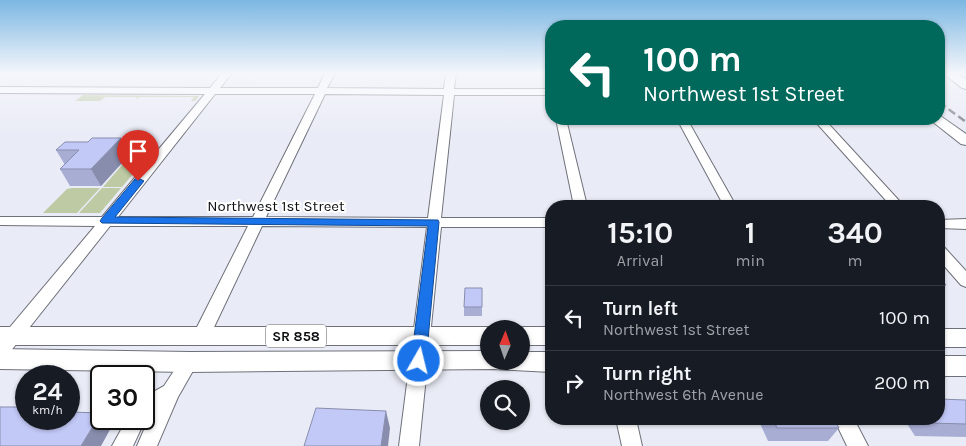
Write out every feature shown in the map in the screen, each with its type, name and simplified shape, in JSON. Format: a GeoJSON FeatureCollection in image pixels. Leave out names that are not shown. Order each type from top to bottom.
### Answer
{"type":"FeatureCollection","features":[{"type":"Feature","properties":{"kind":"main road"},"geometry":{"type":"LineString","coordinates":[[945,124],[966,141]]}},
{"type":"Feature","properties":{"kind":"main road","name":"SR 858"},"geometry":{"type":"LineString","coordinates":[[4,341],[201,337],[480,336]]}},
{"type":"Feature","properties":{"kind":"main road"},"geometry":{"type":"LineString","coordinates":[[530,336],[545,336]]}},
{"type":"Feature","properties":{"kind":"main road"},"geometry":{"type":"LineString","coordinates":[[945,338],[966,338]]}},
{"type":"Feature","properties":{"kind":"main road","name":"SR 858"},"geometry":{"type":"LineString","coordinates":[[0,359],[189,362],[480,361]]}},
{"type":"Feature","properties":{"kind":"main road"},"geometry":{"type":"LineString","coordinates":[[530,362],[545,362]]}},
{"type":"Feature","properties":{"kind":"main road"},"geometry":{"type":"LineString","coordinates":[[945,366],[966,366]]}},
{"type":"Feature","properties":{"kind":"street"},"geometry":{"type":"LineString","coordinates":[[4,341],[211,94]]}},
{"type":"Feature","properties":{"kind":"street"},"geometry":{"type":"LineString","coordinates":[[201,337],[320,94]]}},
{"type":"Feature","properties":{"kind":"street"},"geometry":{"type":"LineString","coordinates":[[409,446],[449,94]]}},
{"type":"Feature","properties":{"kind":"street"},"geometry":{"type":"LineString","coordinates":[[562,125],[580,200]]}},
{"type":"Feature","properties":{"kind":"street"},"geometry":{"type":"LineString","coordinates":[[685,125],[727,200]]}},
{"type":"Feature","properties":{"kind":"street"},"geometry":{"type":"LineString","coordinates":[[824,125],[892,200]]}},
{"type":"Feature","properties":{"kind":"street","name":"Northwest 1st Street"},"geometry":{"type":"LineString","coordinates":[[0,221],[545,223]]}},
{"type":"Feature","properties":{"kind":"street"},"geometry":{"type":"LineString","coordinates":[[945,224],[966,224]]}},
{"type":"Feature","properties":{"kind":"street"},"geometry":{"type":"LineString","coordinates":[[945,258],[966,281]]}},
{"type":"Feature","properties":{"kind":"street"},"geometry":{"type":"LineString","coordinates":[[147,446],[171,392],[189,362]]}},
{"type":"Feature","properties":{"kind":"street"},"geometry":{"type":"LineString","coordinates":[[155,400],[171,392]]}},
{"type":"Feature","properties":{"kind":"street"},"geometry":{"type":"LineString","coordinates":[[627,425],[632,446]]}},
{"type":"Feature","properties":{"kind":"street"},"geometry":{"type":"LineString","coordinates":[[847,425],[858,446]]}},
{"type":"Feature","properties":{"kind":"street"},"geometry":{"type":"LineString","coordinates":[[122,446],[131,430]]}},
{"type":"Feature","properties":{"kind":"green space"},"geometry":{"type":"Polygon","coordinates":[[[83,95],[199,96],[195,101],[191,101],[194,97],[140,97],[136,99],[137,97],[105,97],[100,101],[75,101],[83,95]]]}},
{"type":"Feature","properties":{"kind":"green space"},"geometry":{"type":"Polygon","coordinates":[[[136,149],[154,149],[122,187],[103,187],[136,149]]]}},
{"type":"Feature","properties":{"kind":"green space"},"geometry":{"type":"Polygon","coordinates":[[[100,188],[77,213],[43,213],[67,189],[100,188]]]}},
{"type":"Feature","properties":{"kind":"green space"},"geometry":{"type":"Polygon","coordinates":[[[102,188],[121,188],[100,213],[79,213],[102,188]]]}},
{"type":"Feature","properties":{"kind":"building"},"geometry":{"type":"Polygon","coordinates":[[[92,138],[121,138],[91,169],[60,169],[79,150],[56,150],[65,142],[88,142],[92,138]]]}},
{"type":"Feature","properties":{"kind":"building"},"geometry":{"type":"Polygon","coordinates":[[[465,288],[482,288],[482,307],[464,307],[465,288]]]}},
{"type":"Feature","properties":{"kind":"building"},"geometry":{"type":"Polygon","coordinates":[[[945,399],[966,400],[966,424],[945,423],[945,399]]]}},
{"type":"Feature","properties":{"kind":"building"},"geometry":{"type":"Polygon","coordinates":[[[0,407],[15,407],[15,430],[80,430],[80,412],[90,413],[91,430],[81,446],[0,446],[0,407]]]}},
{"type":"Feature","properties":{"kind":"building"},"geometry":{"type":"Polygon","coordinates":[[[316,408],[386,411],[381,446],[304,446],[316,408]]]}},
{"type":"Feature","properties":{"kind":"building"},"geometry":{"type":"Polygon","coordinates":[[[776,425],[837,425],[839,428],[777,428],[776,425]]]}},
{"type":"Feature","properties":{"kind":"railway"},"geometry":{"type":"LineString","coordinates":[[945,106],[966,122]]}},
{"type":"Feature","properties":{"kind":"route"},"geometry":{"type":"LineString","coordinates":[[138,181],[106,221],[434,222],[419,361]]}}]}
